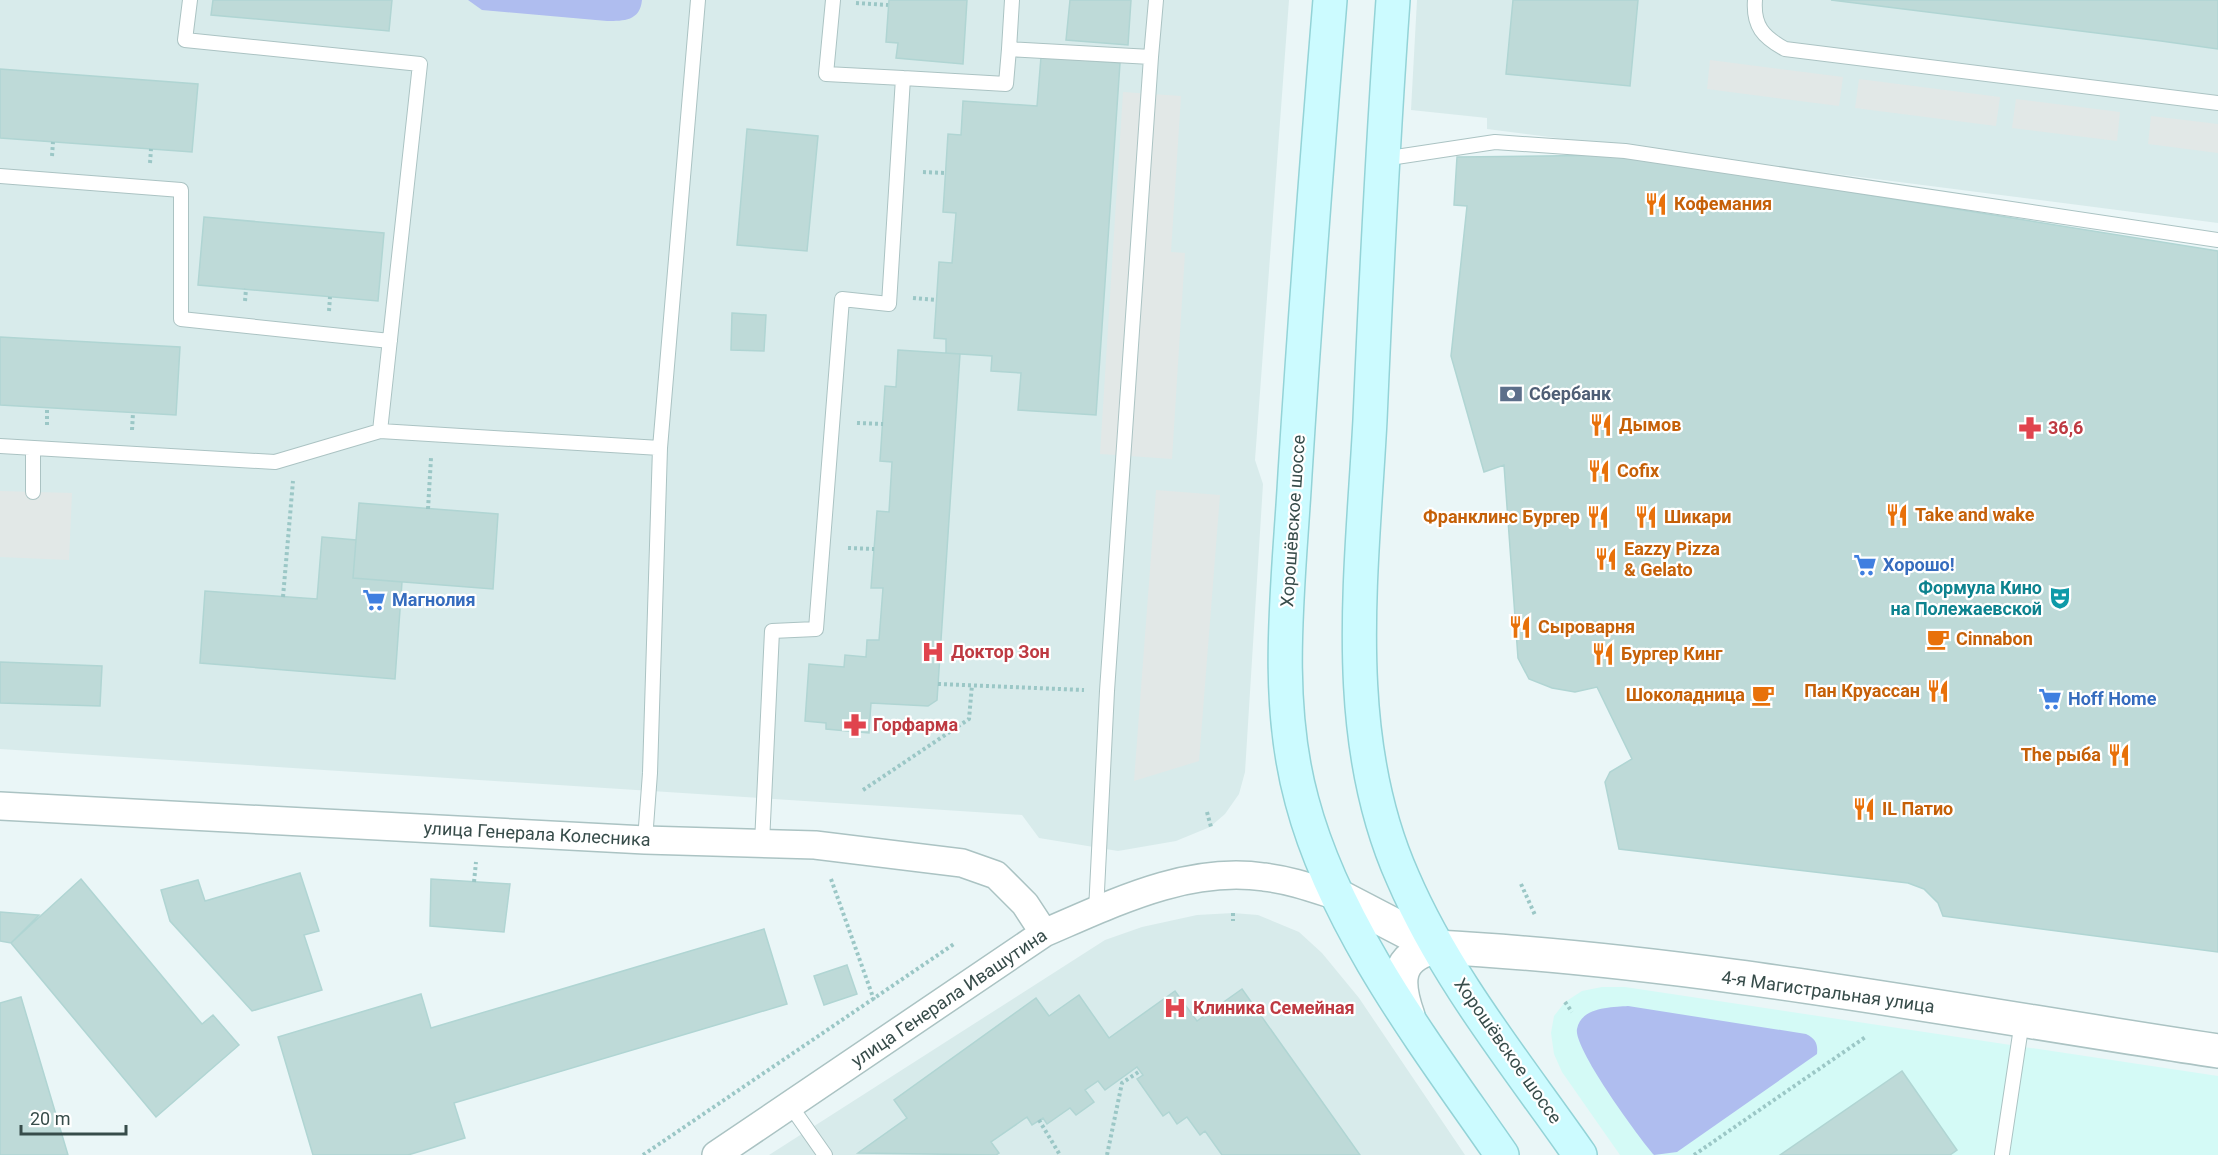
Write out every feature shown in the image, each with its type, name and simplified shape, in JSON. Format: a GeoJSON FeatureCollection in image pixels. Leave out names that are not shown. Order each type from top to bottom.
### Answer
{"type":"FeatureCollection","features":[{"type":"Feature","properties":{"kind":"main road","name":"Хорошёвское шоссе"},"geometry":{"type":"LineString","coordinates":[[1330,0],[1307,282],[1286,629],[1286,684],[1292,750],[1301,800],[1316,845],[1340,897],[1367,950],[1496,1153]]}},
{"type":"Feature","properties":{"kind":"main road","name":"Хорошёвское шоссе"},"geometry":{"type":"LineString","coordinates":[[1393,0],[1360,619],[1364,737],[1373,788],[1381,816],[1402,877],[1436,947],[1580,1155]]}},
{"type":"Feature","properties":{"kind":"street","name":"улица Генерала Колесника"},"geometry":{"type":"LineString","coordinates":[[0,806],[645,840],[815,845],[963,863],[996,875],[1025,904],[1044,933]]}},
{"type":"Feature","properties":{"kind":"street","name":"улица Генерала Ивашутина"},"geometry":{"type":"LineString","coordinates":[[716,1155],[1044,933],[1162,885],[1222,875],[1263,876],[1297,883],[1340,897],[1436,947]]}},
{"type":"Feature","properties":{"kind":"street","name":"Хорошёвское шоссе"},"geometry":{"type":"LineString","coordinates":[[1408,1016],[1400,994],[1400,975],[1407,961],[1421,951],[1436,947]]}},
{"type":"Feature","properties":{"kind":"street","name":"4-я Магистральная улица"},"geometry":{"type":"LineString","coordinates":[[1436,947],[1547,953],[1752,980],[2218,1051]]}},
{"type":"Feature","properties":{"kind":"lane"},"geometry":{"type":"LineString","coordinates":[[190,0],[186,40],[420,64],[380,431]]}},
{"type":"Feature","properties":{"kind":"lane"},"geometry":{"type":"LineString","coordinates":[[645,840],[651,761],[660,448],[698,0]]}},
{"type":"Feature","properties":{"kind":"lane"},"geometry":{"type":"LineString","coordinates":[[832,0],[826,74],[1006,84],[1012,0]]}},
{"type":"Feature","properties":{"kind":"lane"},"geometry":{"type":"LineString","coordinates":[[1096,910],[1107,691],[1156,0]]}},
{"type":"Feature","properties":{"kind":"lane"},"geometry":{"type":"LineString","coordinates":[[1755,0],[1755,21],[1760,31],[1770,41],[1785,49],[2218,103]]}},
{"type":"Feature","properties":{"kind":"lane"},"geometry":{"type":"LineString","coordinates":[[1009,49],[1151,57]]}},
{"type":"Feature","properties":{"kind":"lane"},"geometry":{"type":"LineString","coordinates":[[762,843],[772,631],[816,628],[842,299],[889,304],[903,78]]}},
{"type":"Feature","properties":{"kind":"lane"},"geometry":{"type":"LineString","coordinates":[[1383,159],[1495,142],[1625,151],[2218,240]]}},
{"type":"Feature","properties":{"kind":"lane"},"geometry":{"type":"LineString","coordinates":[[0,176],[181,190],[181,319],[390,341]]}},
{"type":"Feature","properties":{"kind":"lane"},"geometry":{"type":"LineString","coordinates":[[0,446],[275,462],[380,431],[660,448]]}},
{"type":"Feature","properties":{"kind":"lane"},"geometry":{"type":"LineString","coordinates":[[33,448],[33,492]]}},
{"type":"Feature","properties":{"kind":"lane"},"geometry":{"type":"LineString","coordinates":[[2007,1155],[2002,1155],[2022,1021]]}},
{"type":"Feature","properties":{"kind":"lane"},"geometry":{"type":"LineString","coordinates":[[790,1106],[825,1155]]}},
{"type":"Feature","properties":{"kind":"path"},"geometry":{"type":"LineString","coordinates":[[428,509],[433,434]]}},
{"type":"Feature","properties":{"kind":"path"},"geometry":{"type":"LineString","coordinates":[[284,597],[296,456]]}},
{"type":"Feature","properties":{"kind":"path"},"geometry":{"type":"LineString","coordinates":[[938,684],[1107,691]]}},
{"type":"Feature","properties":{"kind":"path"},"geometry":{"type":"LineString","coordinates":[[863,790],[969,719],[972,685]]}},
{"type":"Feature","properties":{"kind":"path"},"geometry":{"type":"LineString","coordinates":[[1207,812],[1210,827]]}},
{"type":"Feature","properties":{"kind":"path"},"geometry":{"type":"LineString","coordinates":[[474,882],[477,855]]}},
{"type":"Feature","properties":{"kind":"path"},"geometry":{"type":"LineString","coordinates":[[830,878],[873,1000]]}},
{"type":"Feature","properties":{"kind":"path"},"geometry":{"type":"LineString","coordinates":[[1521,884],[1535,915]]}},
{"type":"Feature","properties":{"kind":"path"},"geometry":{"type":"LineString","coordinates":[[1233,913],[1233,921]]}},
{"type":"Feature","properties":{"kind":"path"},"geometry":{"type":"LineString","coordinates":[[643,1155],[954,944]]}},
{"type":"Feature","properties":{"kind":"path"},"geometry":{"type":"LineString","coordinates":[[1565,1002],[1572,1012]]}},
{"type":"Feature","properties":{"kind":"path"},"geometry":{"type":"LineString","coordinates":[[1694,1155],[1867,1036]]}},
{"type":"Feature","properties":{"kind":"path"},"geometry":{"type":"LineString","coordinates":[[1107,1155],[1122,1083],[1140,1071]]}},
{"type":"Feature","properties":{"kind":"path"},"geometry":{"type":"LineString","coordinates":[[1039,1120],[1060,1155]]}},
{"type":"Feature","properties":{"kind":"shaded area"},"geometry":{"type":"Polygon","coordinates":[[[0,0],[1289,0],[1255,460],[1263,484],[1245,772],[1239,794],[1225,814],[1210,827],[1176,841],[1118,851],[1039,838],[1022,815],[0,749],[0,0]]]}},
{"type":"Feature","properties":{"kind":"shaded area"},"geometry":{"type":"Polygon","coordinates":[[[468,0],[642,0],[641,7],[635,16],[625,20],[607,21],[482,10],[468,0]]]}},
{"type":"Feature","properties":{"kind":"shaded area"},"geometry":{"type":"Polygon","coordinates":[[[1417,0],[2218,0],[2218,223],[1487,129],[1487,118],[1411,110],[1417,0]]]}},
{"type":"Feature","properties":{"kind":"shaded area"},"geometry":{"type":"Polygon","coordinates":[[[1710,60],[1843,77],[1839,106],[1707,89],[1710,60]]]}},
{"type":"Feature","properties":{"kind":"shaded area"},"geometry":{"type":"Polygon","coordinates":[[[1859,79],[2000,97],[1996,126],[1855,108],[1859,79]]]}},
{"type":"Feature","properties":{"kind":"shaded area"},"geometry":{"type":"Polygon","coordinates":[[[1123,92],[1181,96],[1171,252],[1185,253],[1172,459],[1100,454],[1123,92]]]}},
{"type":"Feature","properties":{"kind":"shaded area"},"geometry":{"type":"Polygon","coordinates":[[[2016,99],[2120,112],[2117,141],[2012,128],[2016,99]]]}},
{"type":"Feature","properties":{"kind":"shaded area"},"geometry":{"type":"Polygon","coordinates":[[[2151,116],[2218,124],[2218,153],[2148,144],[2151,116]]]}},
{"type":"Feature","properties":{"kind":"shaded area"},"geometry":{"type":"Polygon","coordinates":[[[1156,490],[1220,495],[1199,761],[1134,781],[1156,490]]]}},
{"type":"Feature","properties":{"kind":"shaded area"},"geometry":{"type":"Polygon","coordinates":[[[0,491],[72,493],[69,560],[0,557],[0,491]]]}},
{"type":"Feature","properties":{"kind":"shaded area"},"geometry":{"type":"Polygon","coordinates":[[[1233,913],[1258,915],[1299,932],[1322,953],[1359,998],[1465,1155],[769,1155],[1105,940],[1142,927],[1197,915],[1233,913]]]}},
{"type":"Feature","properties":{"kind":"shaded area"},"geometry":{"type":"Polygon","coordinates":[[[1602,987],[1625,987],[2218,1076],[2218,1155],[1620,1155],[1562,1072],[1554,1054],[1551,1033],[1554,1016],[1565,1002],[1582,991],[1602,987]]]}},
{"type":"Feature","properties":{"kind":"shaded area"},"geometry":{"type":"Polygon","coordinates":[[[1628,1006],[1806,1034],[1816,1042],[1817,1054],[1677,1152],[1654,1155],[1608,1093],[1585,1054],[1577,1029],[1584,1016],[1591,1012],[1628,1006]]]}},
{"type":"Feature","properties":{"kind":"building"},"geometry":{"type":"Polygon","coordinates":[[[213,0],[392,0],[389,31],[211,15],[213,0]]]}},
{"type":"Feature","properties":{"kind":"building"},"geometry":{"type":"Polygon","coordinates":[[[889,0],[967,0],[963,64],[896,58],[898,43],[886,42],[889,0]]]}},
{"type":"Feature","properties":{"kind":"building"},"geometry":{"type":"Polygon","coordinates":[[[1070,0],[1131,0],[1128,45],[1066,40],[1070,0]]]}},
{"type":"Feature","properties":{"kind":"building"},"geometry":{"type":"Polygon","coordinates":[[[1513,0],[1638,0],[1630,86],[1506,74],[1513,0]]]}},
{"type":"Feature","properties":{"kind":"building"},"geometry":{"type":"Polygon","coordinates":[[[1831,0],[2218,0],[2218,49],[2161,41],[1831,0]]]}},
{"type":"Feature","properties":{"kind":"building"},"geometry":{"type":"Polygon","coordinates":[[[1041,57],[1120,63],[1096,415],[1018,410],[1021,373],[991,371],[992,356],[946,353],[946,339],[934,338],[939,262],[952,263],[956,213],[943,212],[948,134],[961,135],[963,101],[1037,106],[1041,57]]]}},
{"type":"Feature","properties":{"kind":"building"},"geometry":{"type":"Polygon","coordinates":[[[0,69],[198,84],[192,152],[0,138],[0,69]]]}},
{"type":"Feature","properties":{"kind":"building"},"geometry":{"type":"Polygon","coordinates":[[[747,129],[818,136],[807,251],[737,245],[747,129]]]}},
{"type":"Feature","properties":{"kind":"building","name":"Хорошо!"},"geometry":{"type":"Polygon","coordinates":[[[1619,155],[2218,251],[2218,952],[1943,916],[1938,903],[1924,889],[1908,883],[1619,849],[1605,782],[1610,772],[1632,759],[1597,687],[1575,692],[1552,688],[1529,679],[1518,658],[1504,465],[1484,472],[1451,356],[1467,206],[1454,205],[1457,157],[1619,155]]]}},
{"type":"Feature","properties":{"kind":"building"},"geometry":{"type":"Polygon","coordinates":[[[204,217],[384,233],[378,301],[198,285],[204,217]]]}},
{"type":"Feature","properties":{"kind":"building"},"geometry":{"type":"Polygon","coordinates":[[[732,313],[766,315],[764,351],[731,350],[732,313]]]}},
{"type":"Feature","properties":{"kind":"building"},"geometry":{"type":"Polygon","coordinates":[[[0,337],[180,347],[176,415],[0,405],[0,337]]]}},
{"type":"Feature","properties":{"kind":"building"},"geometry":{"type":"Polygon","coordinates":[[[898,350],[960,354],[937,700],[928,706],[871,703],[869,733],[826,729],[826,723],[805,721],[809,664],[844,667],[845,655],[866,657],[867,640],[879,640],[883,588],[871,588],[877,511],[889,512],[892,462],[880,461],[885,386],[896,387],[898,350]]]}},
{"type":"Feature","properties":{"kind":"building"},"geometry":{"type":"Polygon","coordinates":[[[359,503],[498,514],[493,589],[353,578],[359,503]]]}},
{"type":"Feature","properties":{"kind":"building"},"geometry":{"type":"Polygon","coordinates":[[[322,537],[356,540],[353,578],[402,582],[395,679],[200,663],[205,591],[317,599],[322,537]]]}},
{"type":"Feature","properties":{"kind":"building"},"geometry":{"type":"Polygon","coordinates":[[[0,662],[102,666],[100,706],[0,703],[0,662]]]}},
{"type":"Feature","properties":{"kind":"building"},"geometry":{"type":"Polygon","coordinates":[[[300,873],[319,931],[304,935],[322,990],[252,1011],[170,921],[161,890],[198,880],[205,901],[300,873]]]}},
{"type":"Feature","properties":{"kind":"building"},"geometry":{"type":"Polygon","coordinates":[[[81,879],[202,1024],[213,1015],[239,1045],[156,1117],[11,943],[81,879]]]}},
{"type":"Feature","properties":{"kind":"building"},"geometry":{"type":"Polygon","coordinates":[[[431,879],[510,884],[504,932],[430,926],[431,879]]]}},
{"type":"Feature","properties":{"kind":"building"},"geometry":{"type":"Polygon","coordinates":[[[0,912],[39,915],[11,943],[0,941],[0,912]]]}},
{"type":"Feature","properties":{"kind":"building"},"geometry":{"type":"Polygon","coordinates":[[[764,929],[787,1004],[454,1103],[465,1138],[408,1155],[313,1155],[278,1037],[421,994],[431,1028],[764,929]]]}},
{"type":"Feature","properties":{"kind":"building"},"geometry":{"type":"Polygon","coordinates":[[[847,965],[857,994],[824,1005],[814,976],[847,965]]]}},
{"type":"Feature","properties":{"kind":"building"},"geometry":{"type":"Polygon","coordinates":[[[1242,989],[1360,1155],[1222,1155],[1205,1131],[1200,1135],[1187,1117],[1177,1124],[1169,1112],[1163,1116],[1137,1079],[1143,1075],[1137,1067],[1105,1090],[1098,1081],[1085,1090],[1094,1102],[1076,1115],[1070,1108],[1047,1124],[1043,1118],[1032,1125],[1027,1117],[991,1142],[999,1153],[996,1155],[858,1153],[907,1118],[894,1100],[1036,998],[1049,1016],[1079,995],[1109,1038],[1175,991],[1197,1021],[1242,989]]]}},
{"type":"Feature","properties":{"kind":"building"},"geometry":{"type":"Polygon","coordinates":[[[21,997],[68,1155],[0,1155],[0,1003],[21,997]]]}},
{"type":"Feature","properties":{"kind":"building"},"geometry":{"type":"Polygon","coordinates":[[[1902,1071],[1957,1150],[1950,1155],[1780,1155],[1902,1071]]]}},
{"type":"Feature","properties":{"kind":"place","name":"Кофемания"},"geometry":{"type":"Point","coordinates":[1656,204]}},
{"type":"Feature","properties":{"kind":"place","name":"Сбербанк"},"geometry":{"type":"Point","coordinates":[1511,394]}},
{"type":"Feature","properties":{"kind":"place","name":"Дымов"},"geometry":{"type":"Point","coordinates":[1601,425]}},
{"type":"Feature","properties":{"kind":"place","name":"36,6"},"geometry":{"type":"Point","coordinates":[2030,428]}},
{"type":"Feature","properties":{"kind":"place","name":"Cofix"},"geometry":{"type":"Point","coordinates":[1599,471]}},
{"type":"Feature","properties":{"kind":"place","name":"Take and wake"},"geometry":{"type":"Point","coordinates":[1897,515]}},
{"type":"Feature","properties":{"kind":"place","name":"Франклинс Бургер"},"geometry":{"type":"Point","coordinates":[1598,517]}},
{"type":"Feature","properties":{"kind":"place","name":"Шикари"},"geometry":{"type":"Point","coordinates":[1646,517]}},
{"type":"Feature","properties":{"kind":"place","name":"Eazzy Pizza & Gelato"},"geometry":{"type":"Point","coordinates":[1606,559]}},
{"type":"Feature","properties":{"kind":"place","name":"Хорошо!"},"geometry":{"type":"Point","coordinates":[1865,565]}},
{"type":"Feature","properties":{"kind":"place","name":"Формула Кино на Полежаевской"},"geometry":{"type":"Point","coordinates":[2060,598]}},
{"type":"Feature","properties":{"kind":"place","name":"Магнолия"},"geometry":{"type":"Point","coordinates":[374,600]}},
{"type":"Feature","properties":{"kind":"place","name":"Сыроварня"},"geometry":{"type":"Point","coordinates":[1520,627]}},
{"type":"Feature","properties":{"kind":"place","name":"Cinnabon"},"geometry":{"type":"Point","coordinates":[1938,639]}},
{"type":"Feature","properties":{"kind":"place","name":"Доктор Зон"},"geometry":{"type":"Point","coordinates":[933,652]}},
{"type":"Feature","properties":{"kind":"place","name":"Бургер Кинг"},"geometry":{"type":"Point","coordinates":[1603,654]}},
{"type":"Feature","properties":{"kind":"place","name":"Пан Круассан"},"geometry":{"type":"Point","coordinates":[1938,691]}},
{"type":"Feature","properties":{"kind":"place","name":"Шоколадница"},"geometry":{"type":"Point","coordinates":[1763,695]}},
{"type":"Feature","properties":{"kind":"place","name":"Hoff Home"},"geometry":{"type":"Point","coordinates":[2050,699]}},
{"type":"Feature","properties":{"kind":"place","name":"Горфарма"},"geometry":{"type":"Point","coordinates":[855,725]}},
{"type":"Feature","properties":{"kind":"place","name":"The рыба"},"geometry":{"type":"Point","coordinates":[2119,755]}},
{"type":"Feature","properties":{"kind":"place","name":"IL Патио"},"geometry":{"type":"Point","coordinates":[1864,809]}},
{"type":"Feature","properties":{"kind":"place","name":"Клиника Семейная"},"geometry":{"type":"Point","coordinates":[1175,1008]}}]}
